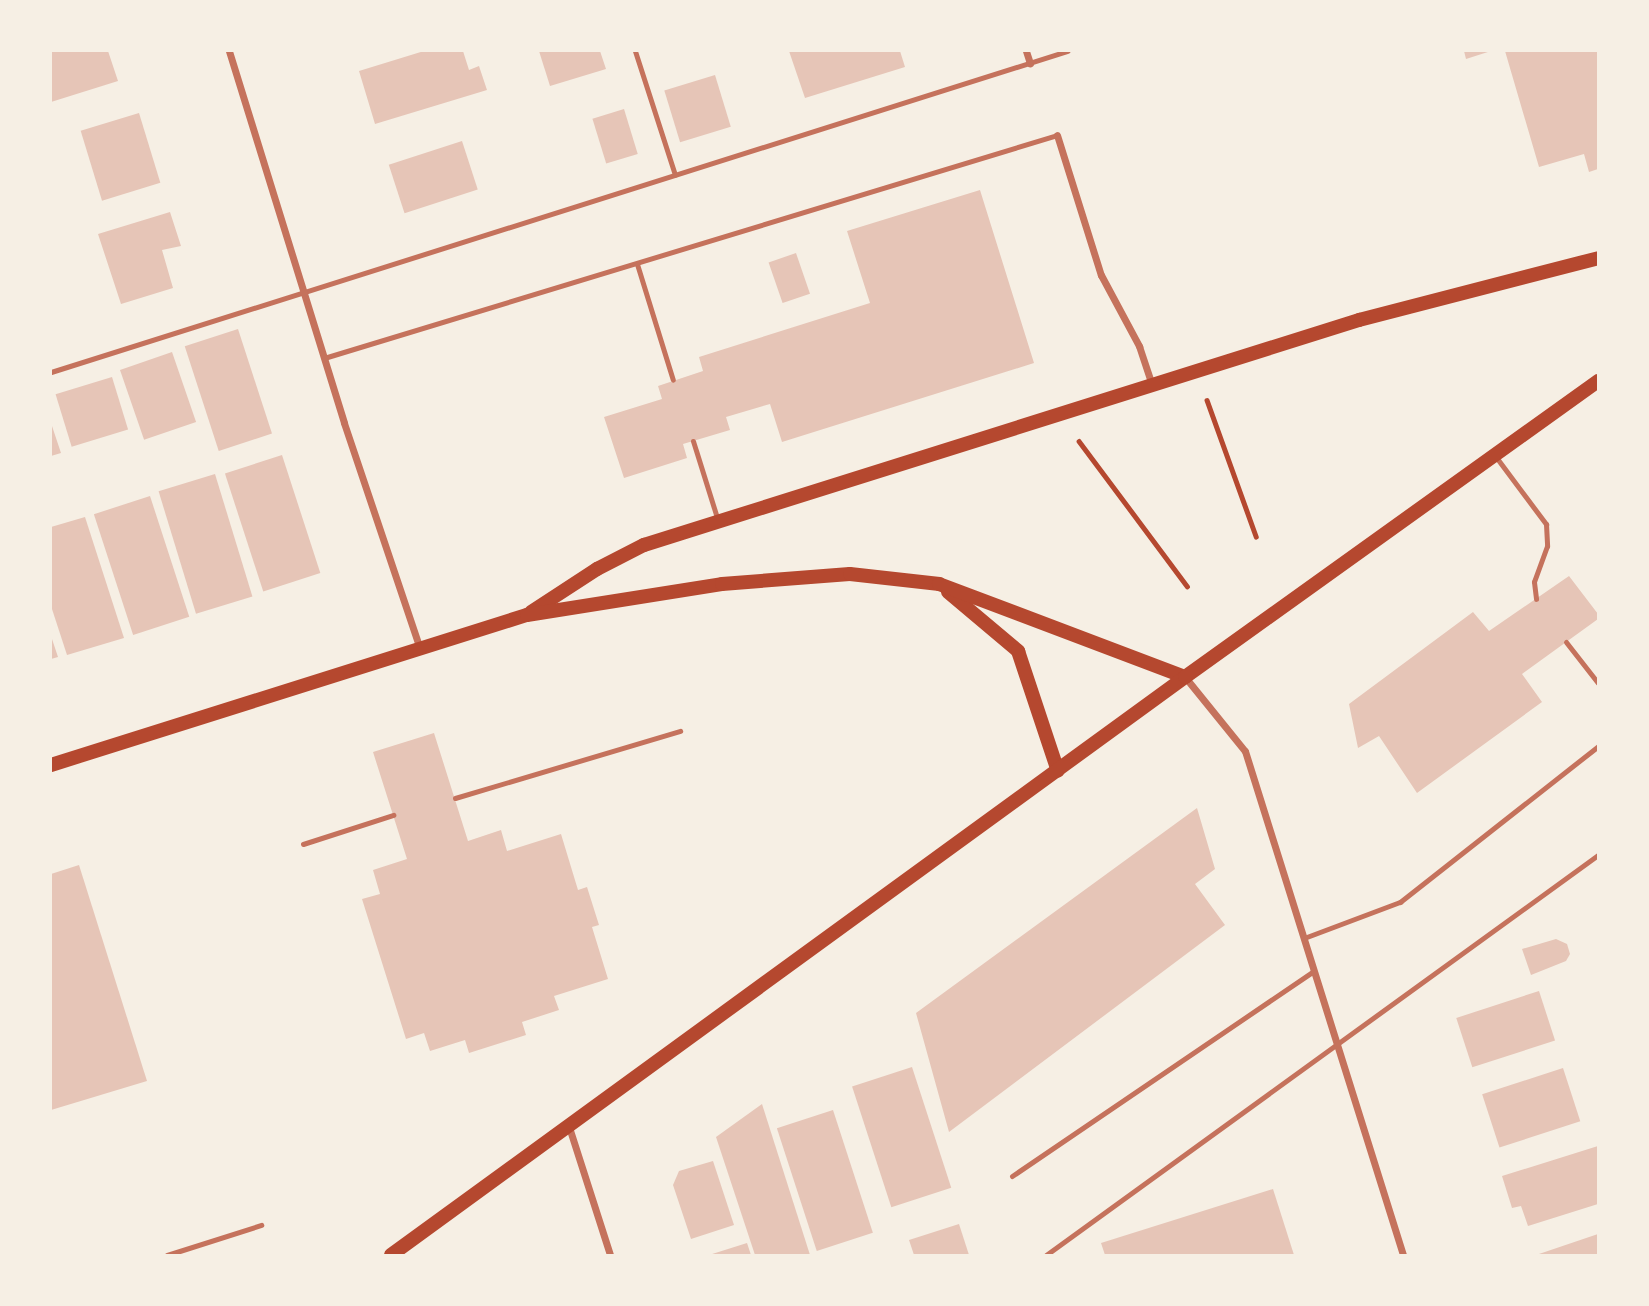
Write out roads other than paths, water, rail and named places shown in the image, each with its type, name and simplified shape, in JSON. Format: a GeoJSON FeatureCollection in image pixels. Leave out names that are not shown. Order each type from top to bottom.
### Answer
{"type":"FeatureCollection","features":[{"type":"Feature","properties":{"kind":"main road"},"geometry":{"type":"LineString","coordinates":[[527,615],[597,569],[644,545],[1359,320],[1598,258]]}},
{"type":"Feature","properties":{"kind":"main road"},"geometry":{"type":"LineString","coordinates":[[391,1255],[1185,677],[1598,381]]}},
{"type":"Feature","properties":{"kind":"main road"},"geometry":{"type":"LineString","coordinates":[[51,765],[527,615],[722,584],[837,575],[939,584],[1185,677]]}},
{"type":"Feature","properties":{"kind":"main road"},"geometry":{"type":"LineString","coordinates":[[939,584],[1018,650],[1058,771]]}},
{"type":"Feature","properties":{"kind":"street"},"geometry":{"type":"LineString","coordinates":[[229,51],[324,358],[420,649]]}},
{"type":"Feature","properties":{"kind":"street"},"geometry":{"type":"LineString","coordinates":[[1026,51],[1030,63]]}},
{"type":"Feature","properties":{"kind":"street"},"geometry":{"type":"LineString","coordinates":[[1057,135],[1101,275],[1139,346],[1152,385]]}},
{"type":"Feature","properties":{"kind":"street"},"geometry":{"type":"LineString","coordinates":[[1185,677],[1245,751],[1403,1255]]}},
{"type":"Feature","properties":{"kind":"street"},"geometry":{"type":"LineString","coordinates":[[569,1127],[610,1255]]}},
{"type":"Feature","properties":{"kind":"lane"},"geometry":{"type":"LineString","coordinates":[[635,51],[675,175]]}},
{"type":"Feature","properties":{"kind":"lane"},"geometry":{"type":"LineString","coordinates":[[51,372],[1067,51]]}},
{"type":"Feature","properties":{"kind":"lane"},"geometry":{"type":"LineString","coordinates":[[324,358],[1057,135]]}},
{"type":"Feature","properties":{"kind":"lane"},"geometry":{"type":"LineString","coordinates":[[637,264],[673,380]]}},
{"type":"Feature","properties":{"kind":"lane"},"geometry":{"type":"LineString","coordinates":[[693,441],[718,522]]}},
{"type":"Feature","properties":{"kind":"lane"},"geometry":{"type":"LineString","coordinates":[[1494,455],[1546,524],[1547,546],[1534,582],[1536,599]]}},
{"type":"Feature","properties":{"kind":"lane"},"geometry":{"type":"LineString","coordinates":[[1566,642],[1598,683]]}},
{"type":"Feature","properties":{"kind":"lane"},"geometry":{"type":"LineString","coordinates":[[455,798],[680,731]]}},
{"type":"Feature","properties":{"kind":"lane"},"geometry":{"type":"LineString","coordinates":[[1304,938],[1400,902],[1598,746]]}},
{"type":"Feature","properties":{"kind":"lane"},"geometry":{"type":"LineString","coordinates":[[303,844],[393,815]]}},
{"type":"Feature","properties":{"kind":"lane"},"geometry":{"type":"LineString","coordinates":[[1046,1255],[1598,855]]}},
{"type":"Feature","properties":{"kind":"lane"},"geometry":{"type":"LineString","coordinates":[[1012,1176],[1314,971]]}},
{"type":"Feature","properties":{"kind":"lane"},"geometry":{"type":"LineString","coordinates":[[167,1255],[261,1225]]}}]}
